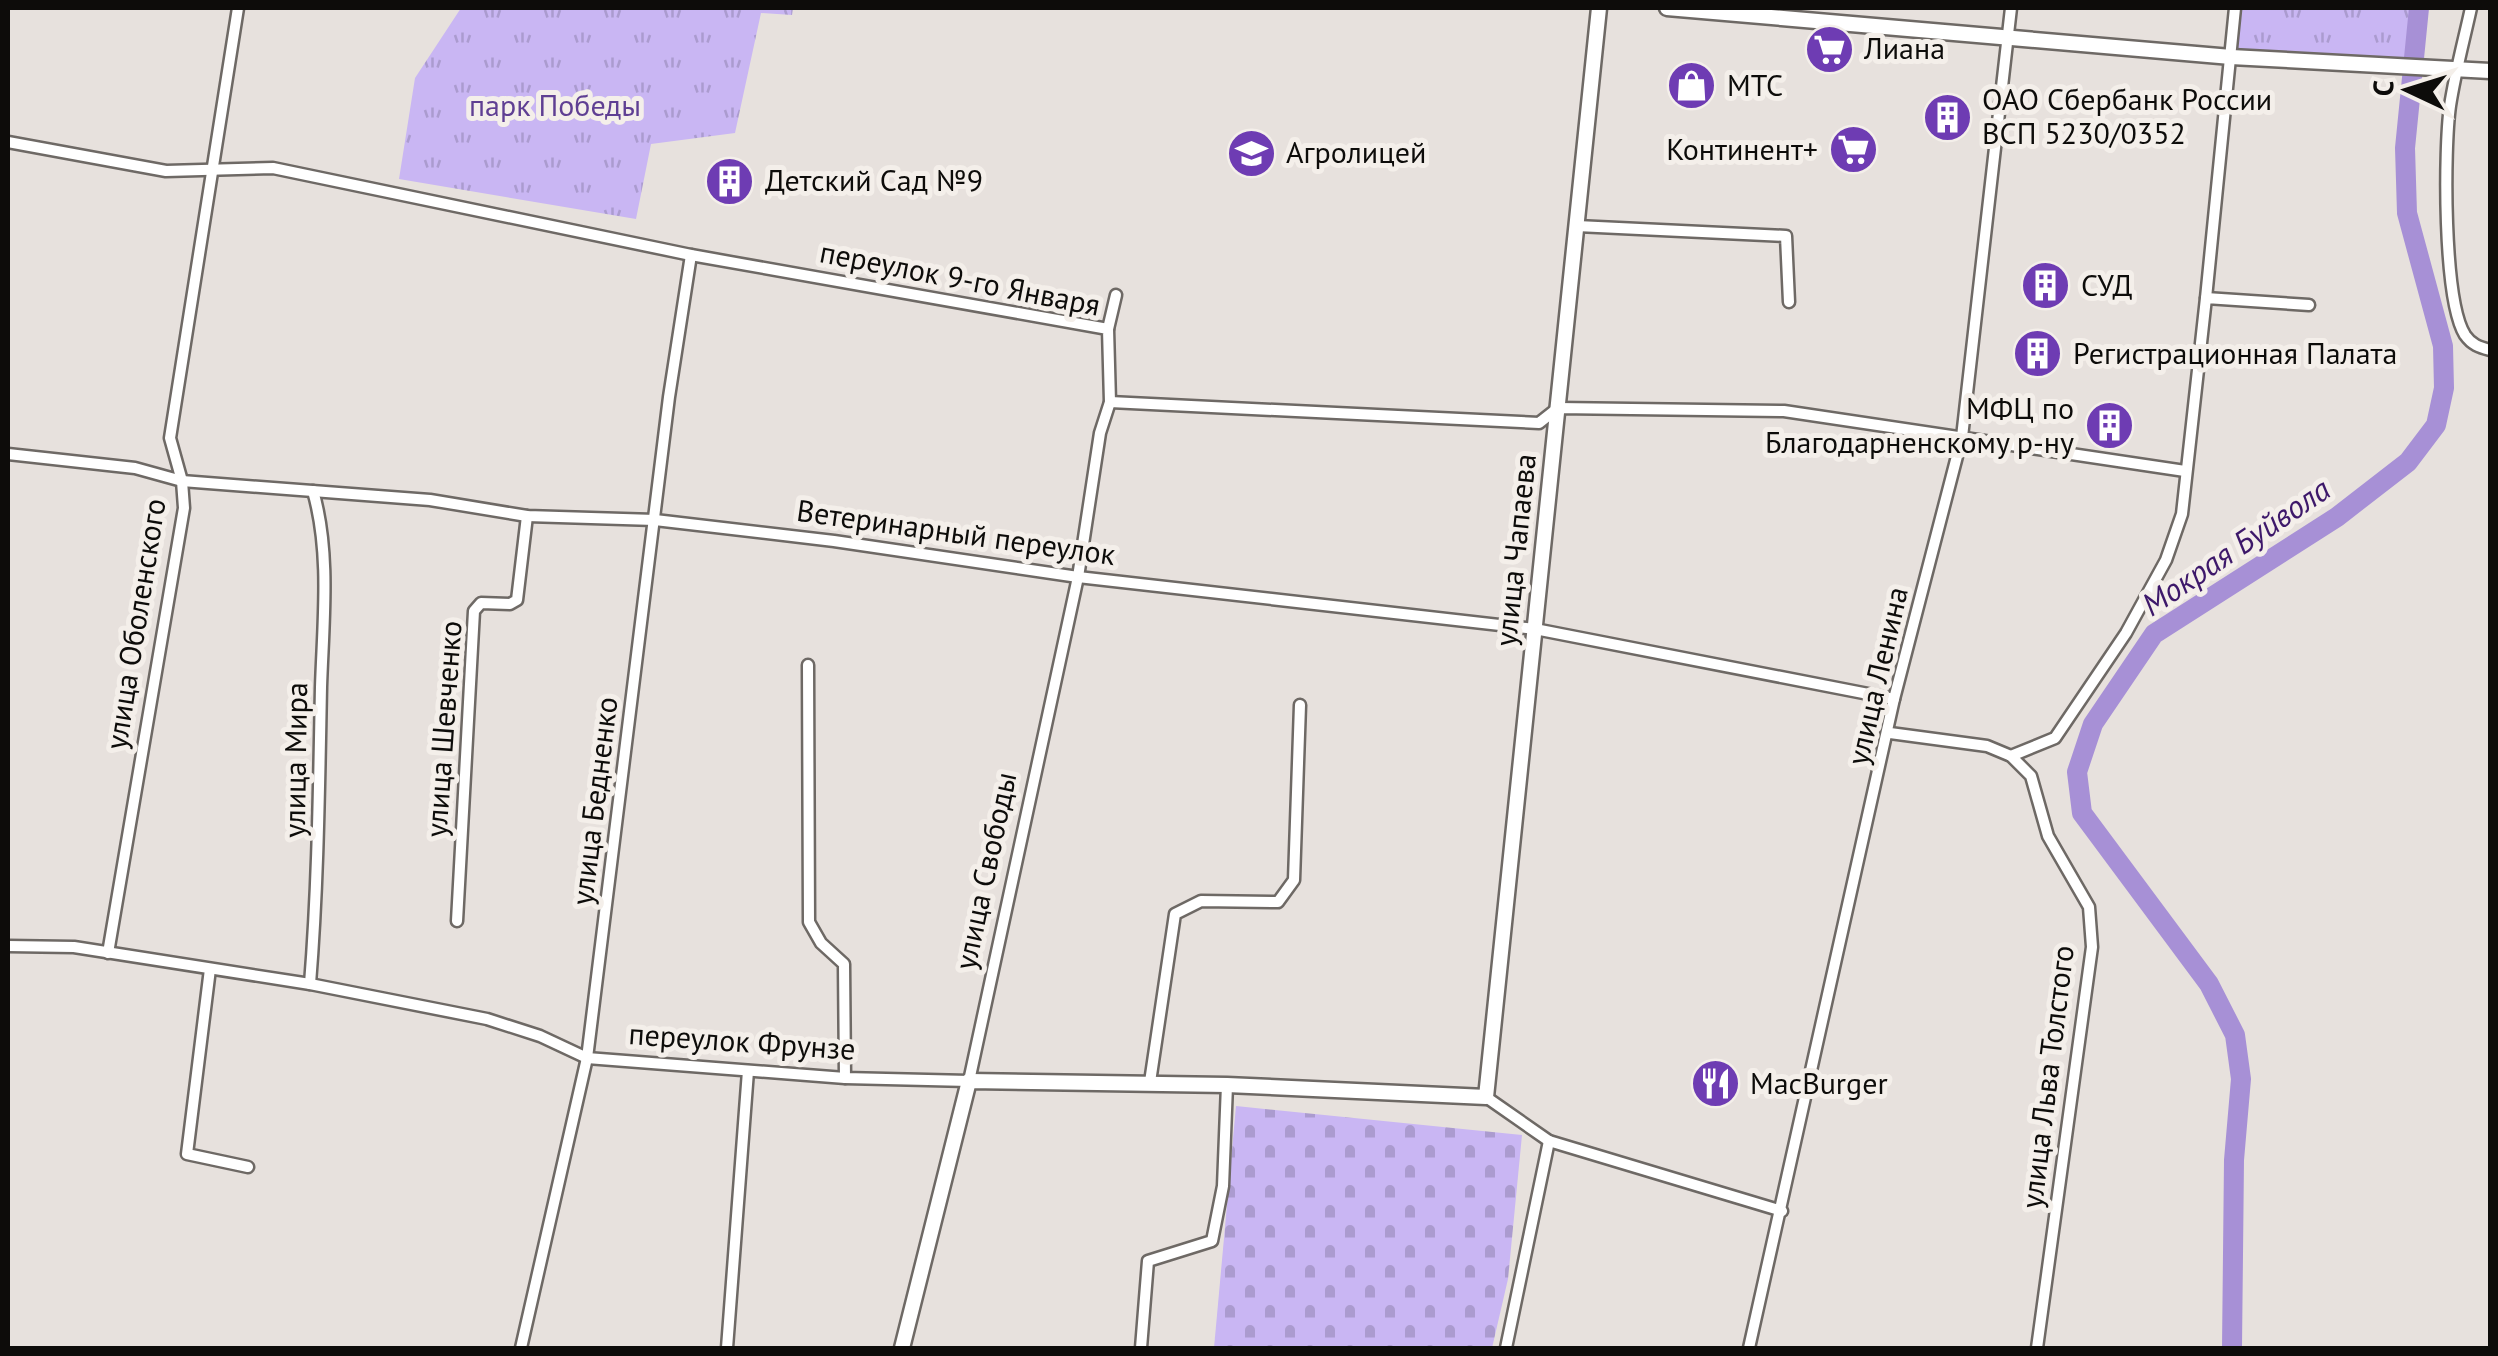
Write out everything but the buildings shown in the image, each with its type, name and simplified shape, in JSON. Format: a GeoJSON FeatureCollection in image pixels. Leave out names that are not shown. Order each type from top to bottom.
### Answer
{"type":"FeatureCollection","features":[{"type":"Feature","properties":{"kind":"main road","name":"улица Чапаева"},"geometry":{"type":"LineString","coordinates":[[1486,1098],[1599,8]]}},
{"type":"Feature","properties":{"kind":"main road"},"geometry":{"type":"LineString","coordinates":[[1667,8],[1765,12],[2007,39],[2231,57],[2490,70]]}},
{"type":"Feature","properties":{"kind":"main road","name":"переулок Фрунзе"},"geometry":{"type":"LineString","coordinates":[[969,1081],[1228,1084],[1486,1098]]}},
{"type":"Feature","properties":{"kind":"main road","name":"улица Свободы"},"geometry":{"type":"LineString","coordinates":[[902,1348],[969,1081]]}},
{"type":"Feature","properties":{"kind":"street","name":"улица Оболенского"},"geometry":{"type":"LineString","coordinates":[[108,953],[184,508],[182,481],[170,438],[238,8]]}},
{"type":"Feature","properties":{"kind":"street","name":"улица Ленина"},"geometry":{"type":"LineString","coordinates":[[1749,1348],[1890,734],[1894,699],[1962,438],[2011,8]]}},
{"type":"Feature","properties":{"kind":"street"},"geometry":{"type":"LineString","coordinates":[[1890,734],[1987,746],[2010,756],[2055,738],[2126,633],[2166,560],[2178,528],[2235,8]]}},
{"type":"Feature","properties":{"kind":"street"},"geometry":{"type":"LineString","coordinates":[[2471,8],[2458,69],[2444,182],[2456,308],[2464,334],[2476,346],[2490,350]]}},
{"type":"Feature","properties":{"kind":"street","name":"переулок 9-го Января"},"geometry":{"type":"LineString","coordinates":[[8,142],[166,170],[272,168],[691,254],[1108,329],[1110,402]]}},
{"type":"Feature","properties":{"kind":"street"},"geometry":{"type":"LineString","coordinates":[[1577,226],[1786,236],[1789,302]]}},
{"type":"Feature","properties":{"kind":"street","name":"улица Бедненко"},"geometry":{"type":"LineString","coordinates":[[521,1348],[586,1058],[691,254]]}},
{"type":"Feature","properties":{"kind":"street"},"geometry":{"type":"LineString","coordinates":[[1108,329],[1116,296]]}},
{"type":"Feature","properties":{"kind":"street"},"geometry":{"type":"LineString","coordinates":[[2206,298],[2309,305]]}},
{"type":"Feature","properties":{"kind":"street"},"geometry":{"type":"LineString","coordinates":[[1110,402],[1539,423],[1558,408],[1784,410],[2184,471]]}},
{"type":"Feature","properties":{"kind":"street","name":"улица Свободы"},"geometry":{"type":"LineString","coordinates":[[969,1081],[1078,577],[1100,434],[1110,402]]}},
{"type":"Feature","properties":{"kind":"street","name":"Ветеринарный переулок"},"geometry":{"type":"LineString","coordinates":[[8,454],[135,468],[182,481],[430,500],[527,516],[655,520],[834,540],[1078,577],[1535,629],[1894,699]]}},
{"type":"Feature","properties":{"kind":"street","name":"улица Мира"},"geometry":{"type":"LineString","coordinates":[[310,984],[322,776],[320,536],[313,490]]}},
{"type":"Feature","properties":{"kind":"street","name":"улица Шевченко"},"geometry":{"type":"LineString","coordinates":[[458,921],[474,610],[481,603],[510,604],[517,600],[527,516]]}},
{"type":"Feature","properties":{"kind":"street"},"geometry":{"type":"LineString","coordinates":[[808,666],[809,922],[821,943],[844,964],[844,1078]]}},
{"type":"Feature","properties":{"kind":"street"},"geometry":{"type":"LineString","coordinates":[[1150,1082],[1175,914],[1201,901],[1278,902],[1294,880],[1300,705]]}},
{"type":"Feature","properties":{"kind":"street","name":"улица Льва Толстого"},"geometry":{"type":"LineString","coordinates":[[2010,756],[2031,776],[2048,836],[2089,908],[2092,947],[2037,1348]]}},
{"type":"Feature","properties":{"kind":"street","name":"переулок Фрунзе"},"geometry":{"type":"LineString","coordinates":[[8,946],[108,953],[310,984],[486,1020],[540,1036],[586,1058],[844,1078],[969,1081]]}},
{"type":"Feature","properties":{"kind":"street"},"geometry":{"type":"LineString","coordinates":[[210,969],[187,1154],[248,1167]]}},
{"type":"Feature","properties":{"kind":"street"},"geometry":{"type":"LineString","coordinates":[[727,1348],[748,1071]]}},
{"type":"Feature","properties":{"kind":"street"},"geometry":{"type":"LineString","coordinates":[[1140,1348],[1148,1261],[1212,1240],[1223,1186],[1228,1084]]}},
{"type":"Feature","properties":{"kind":"street"},"geometry":{"type":"LineString","coordinates":[[1486,1098],[1549,1141],[1782,1211]]}},
{"type":"Feature","properties":{"kind":"street"},"geometry":{"type":"LineString","coordinates":[[1506,1348],[1549,1141]]}},
{"type":"Feature","properties":{"kind":"green space","name":"парк Победы"},"geometry":{"type":"Polygon","coordinates":[[[461,8],[793,8],[792,15],[761,13],[735,133],[651,144],[636,219],[399,179],[415,78],[461,8]]]}},
{"type":"Feature","properties":{"kind":"green space"},"geometry":{"type":"Polygon","coordinates":[[[2239,8],[2415,8],[2410,59],[2235,54],[2239,8]]]}},
{"type":"Feature","properties":{"kind":"green space"},"geometry":{"type":"Polygon","coordinates":[[[1236,1106],[1522,1135],[1508,1279],[1492,1348],[1214,1348],[1236,1106]]]}},
{"type":"Feature","properties":{"kind":"waterway","name":"Мокрая Буйвола"},"geometry":{"type":"LineString","coordinates":[[2232,1348],[2234,1160],[2241,1079],[2235,1035],[2209,984],[2082,813],[2077,772],[2093,724],[2154,634],[2337,517],[2408,462],[2436,425],[2444,388],[2443,346],[2407,213],[2405,148],[2419,8]]}},
{"type":"Feature","properties":{"kind":"place","name":"Лиана"},"geometry":{"type":"Point","coordinates":[1829,49]}},
{"type":"Feature","properties":{"kind":"place","name":"МТС"},"geometry":{"type":"Point","coordinates":[1692,86]}},
{"type":"Feature","properties":{"kind":"place","name":"ОАО Сбербанк России ВСП 5230/0352"},"geometry":{"type":"Point","coordinates":[1947,117]}},
{"type":"Feature","properties":{"kind":"place","name":"Континент+"},"geometry":{"type":"Point","coordinates":[1853,150]}},
{"type":"Feature","properties":{"kind":"place","name":"Агролицей"},"geometry":{"type":"Point","coordinates":[1251,153]}},
{"type":"Feature","properties":{"kind":"place","name":"Детский Сад №9"},"geometry":{"type":"Point","coordinates":[730,181]}},
{"type":"Feature","properties":{"kind":"place","name":"СУД"},"geometry":{"type":"Point","coordinates":[2046,286]}},
{"type":"Feature","properties":{"kind":"place","name":"Регистрационная Палата"},"geometry":{"type":"Point","coordinates":[2038,354]}},
{"type":"Feature","properties":{"kind":"place","name":"МФЦ по Благодарненскому р-ну"},"geometry":{"type":"Point","coordinates":[2109,426]}},
{"type":"Feature","properties":{"kind":"place","name":"MacBurger"},"geometry":{"type":"Point","coordinates":[1715,1084]}}]}
